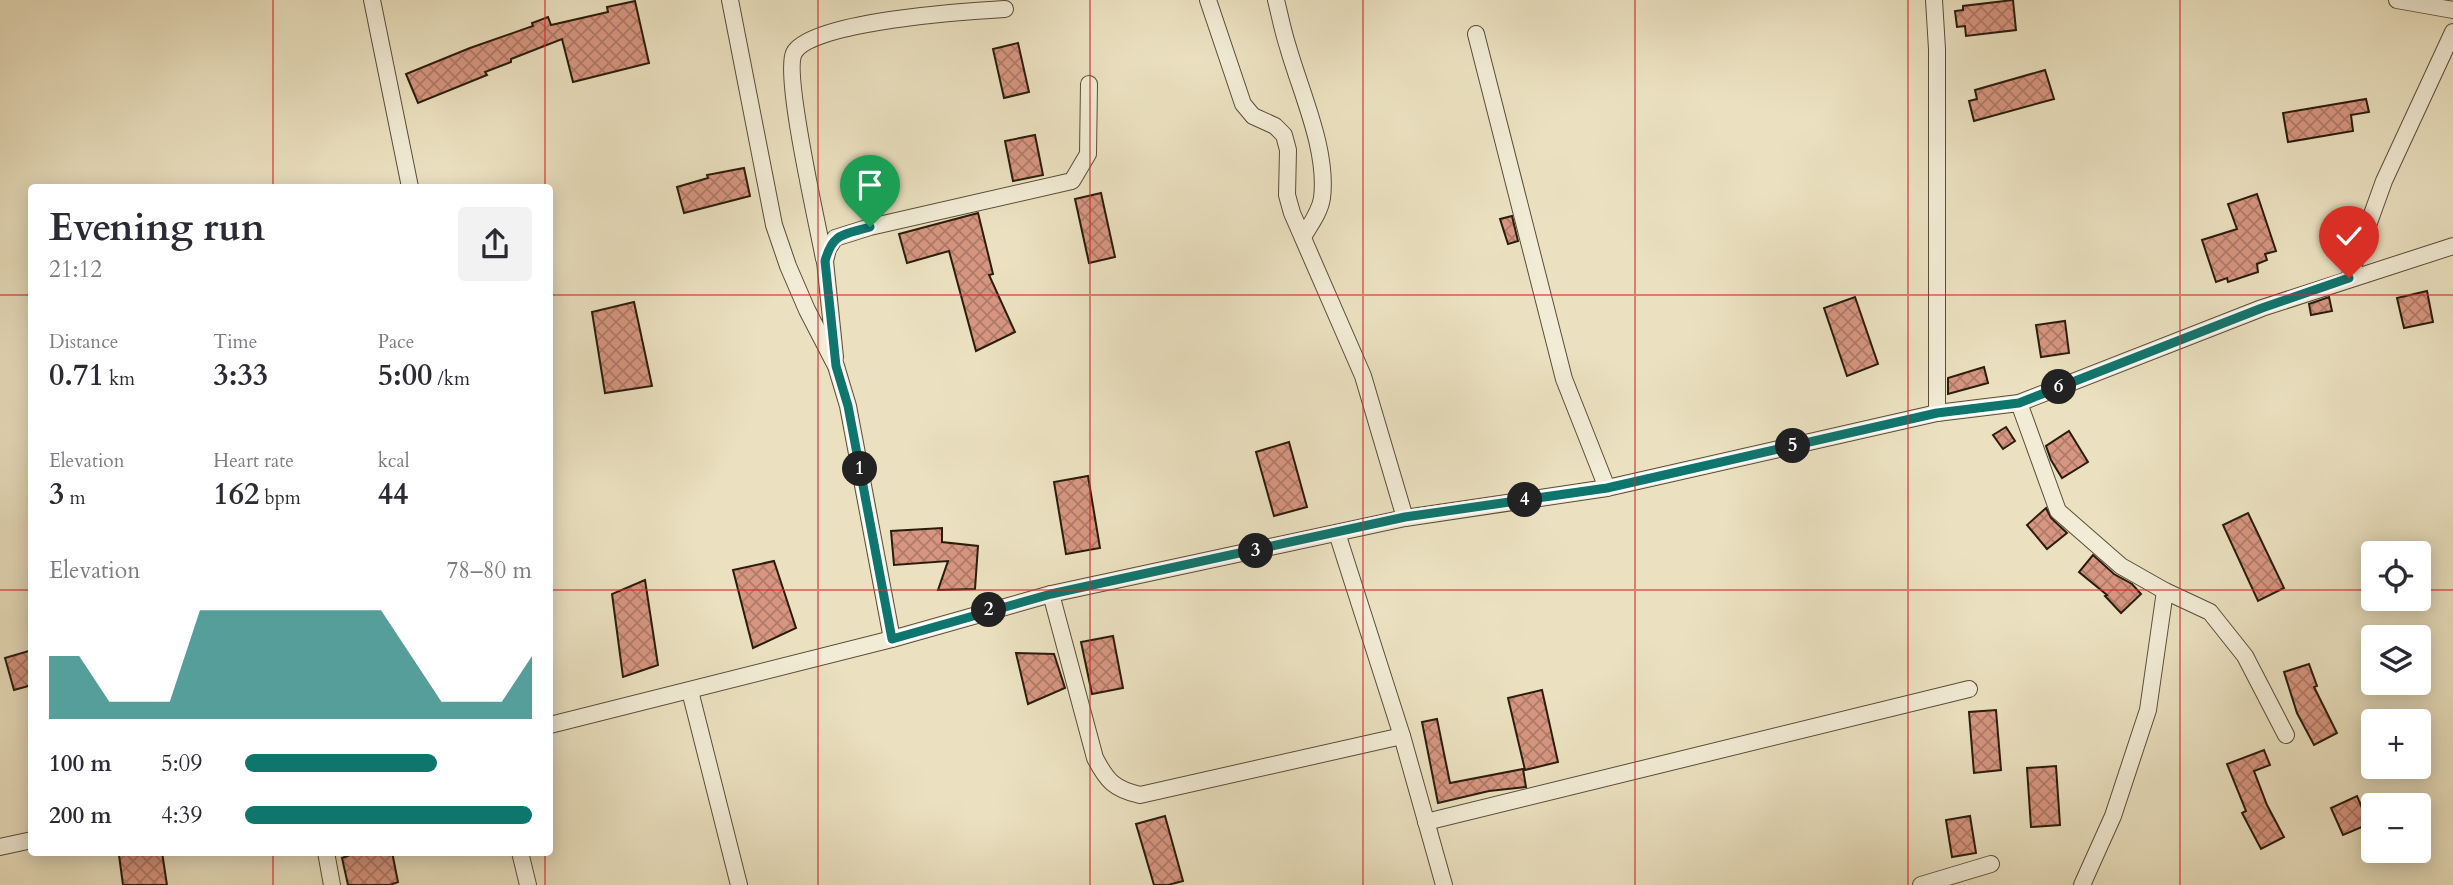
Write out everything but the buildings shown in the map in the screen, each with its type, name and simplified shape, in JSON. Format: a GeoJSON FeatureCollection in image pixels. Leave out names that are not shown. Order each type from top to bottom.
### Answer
{"type":"FeatureCollection","features":[{"type":"Feature","properties":{"kind":"street"},"geometry":{"type":"LineString","coordinates":[[372,0],[409,184]]}},
{"type":"Feature","properties":{"kind":"street"},"geometry":{"type":"LineString","coordinates":[[730,0],[774,225],[807,310],[836,366],[848,406],[892,639]]}},
{"type":"Feature","properties":{"kind":"street"},"geometry":{"type":"LineString","coordinates":[[1208,0],[1243,104],[1253,116],[1275,126],[1284,135],[1288,150],[1287,195],[1363,376],[1405,517]]}},
{"type":"Feature","properties":{"kind":"street"},"geometry":{"type":"LineString","coordinates":[[1276,0],[1322,166],[1322,198],[1303,237]]}},
{"type":"Feature","properties":{"kind":"street"},"geometry":{"type":"LineString","coordinates":[[1934,0],[1937,49],[1937,413]]}},
{"type":"Feature","properties":{"kind":"street"},"geometry":{"type":"LineString","coordinates":[[2397,0],[2453,10]]}},
{"type":"Feature","properties":{"kind":"street"},"geometry":{"type":"LineString","coordinates":[[836,366],[825,261],[794,99],[792,58],[795,50],[818,35],[843,29],[927,15],[1005,9]]}},
{"type":"Feature","properties":{"kind":"street"},"geometry":{"type":"LineString","coordinates":[[2349,278],[2384,181],[2453,32]]}},
{"type":"Feature","properties":{"kind":"street"},"geometry":{"type":"LineString","coordinates":[[1476,34],[1564,379],[1607,488]]}},
{"type":"Feature","properties":{"kind":"street"},"geometry":{"type":"LineString","coordinates":[[825,261],[828,248],[835,238],[870,227],[1072,181],[1088,154],[1088,84]]}},
{"type":"Feature","properties":{"kind":"street"},"geometry":{"type":"LineString","coordinates":[[553,724],[892,639],[1051,594],[1405,517],[1607,488],[1937,413],[2019,403],[2262,308],[2453,246]]}},
{"type":"Feature","properties":{"kind":"street"},"geometry":{"type":"LineString","coordinates":[[2019,403],[2059,511],[2121,566],[2210,612],[2245,656],[2286,735]]}},
{"type":"Feature","properties":{"kind":"street"},"geometry":{"type":"LineString","coordinates":[[1337,533],[1402,736],[1444,885]]}},
{"type":"Feature","properties":{"kind":"street"},"geometry":{"type":"LineString","coordinates":[[2082,885],[2113,816],[2148,710],[2165,591]]}},
{"type":"Feature","properties":{"kind":"street"},"geometry":{"type":"LineString","coordinates":[[1051,594],[1095,758],[1104,776],[1121,790],[1140,795],[1402,736]]}},
{"type":"Feature","properties":{"kind":"street"},"geometry":{"type":"LineString","coordinates":[[1426,822],[1969,689]]}},
{"type":"Feature","properties":{"kind":"street"},"geometry":{"type":"LineString","coordinates":[[690,691],[739,885]]}},
{"type":"Feature","properties":{"kind":"street"},"geometry":{"type":"LineString","coordinates":[[0,847],[28,841]]}},
{"type":"Feature","properties":{"kind":"street"},"geometry":{"type":"LineString","coordinates":[[327,856],[332,885]]}},
{"type":"Feature","properties":{"kind":"street"},"geometry":{"type":"LineString","coordinates":[[521,856],[528,885]]}},
{"type":"Feature","properties":{"kind":"street"},"geometry":{"type":"LineString","coordinates":[[1921,885],[1992,864]]}},
{"type":"Feature","properties":{"kind":"route"},"geometry":{"type":"LineString","coordinates":[[870,227],[835,238],[828,248],[825,261],[836,366],[848,406],[892,639],[1051,594],[1405,517],[1607,488],[1937,413],[2019,403],[2262,308],[2349,278]]}}]}
